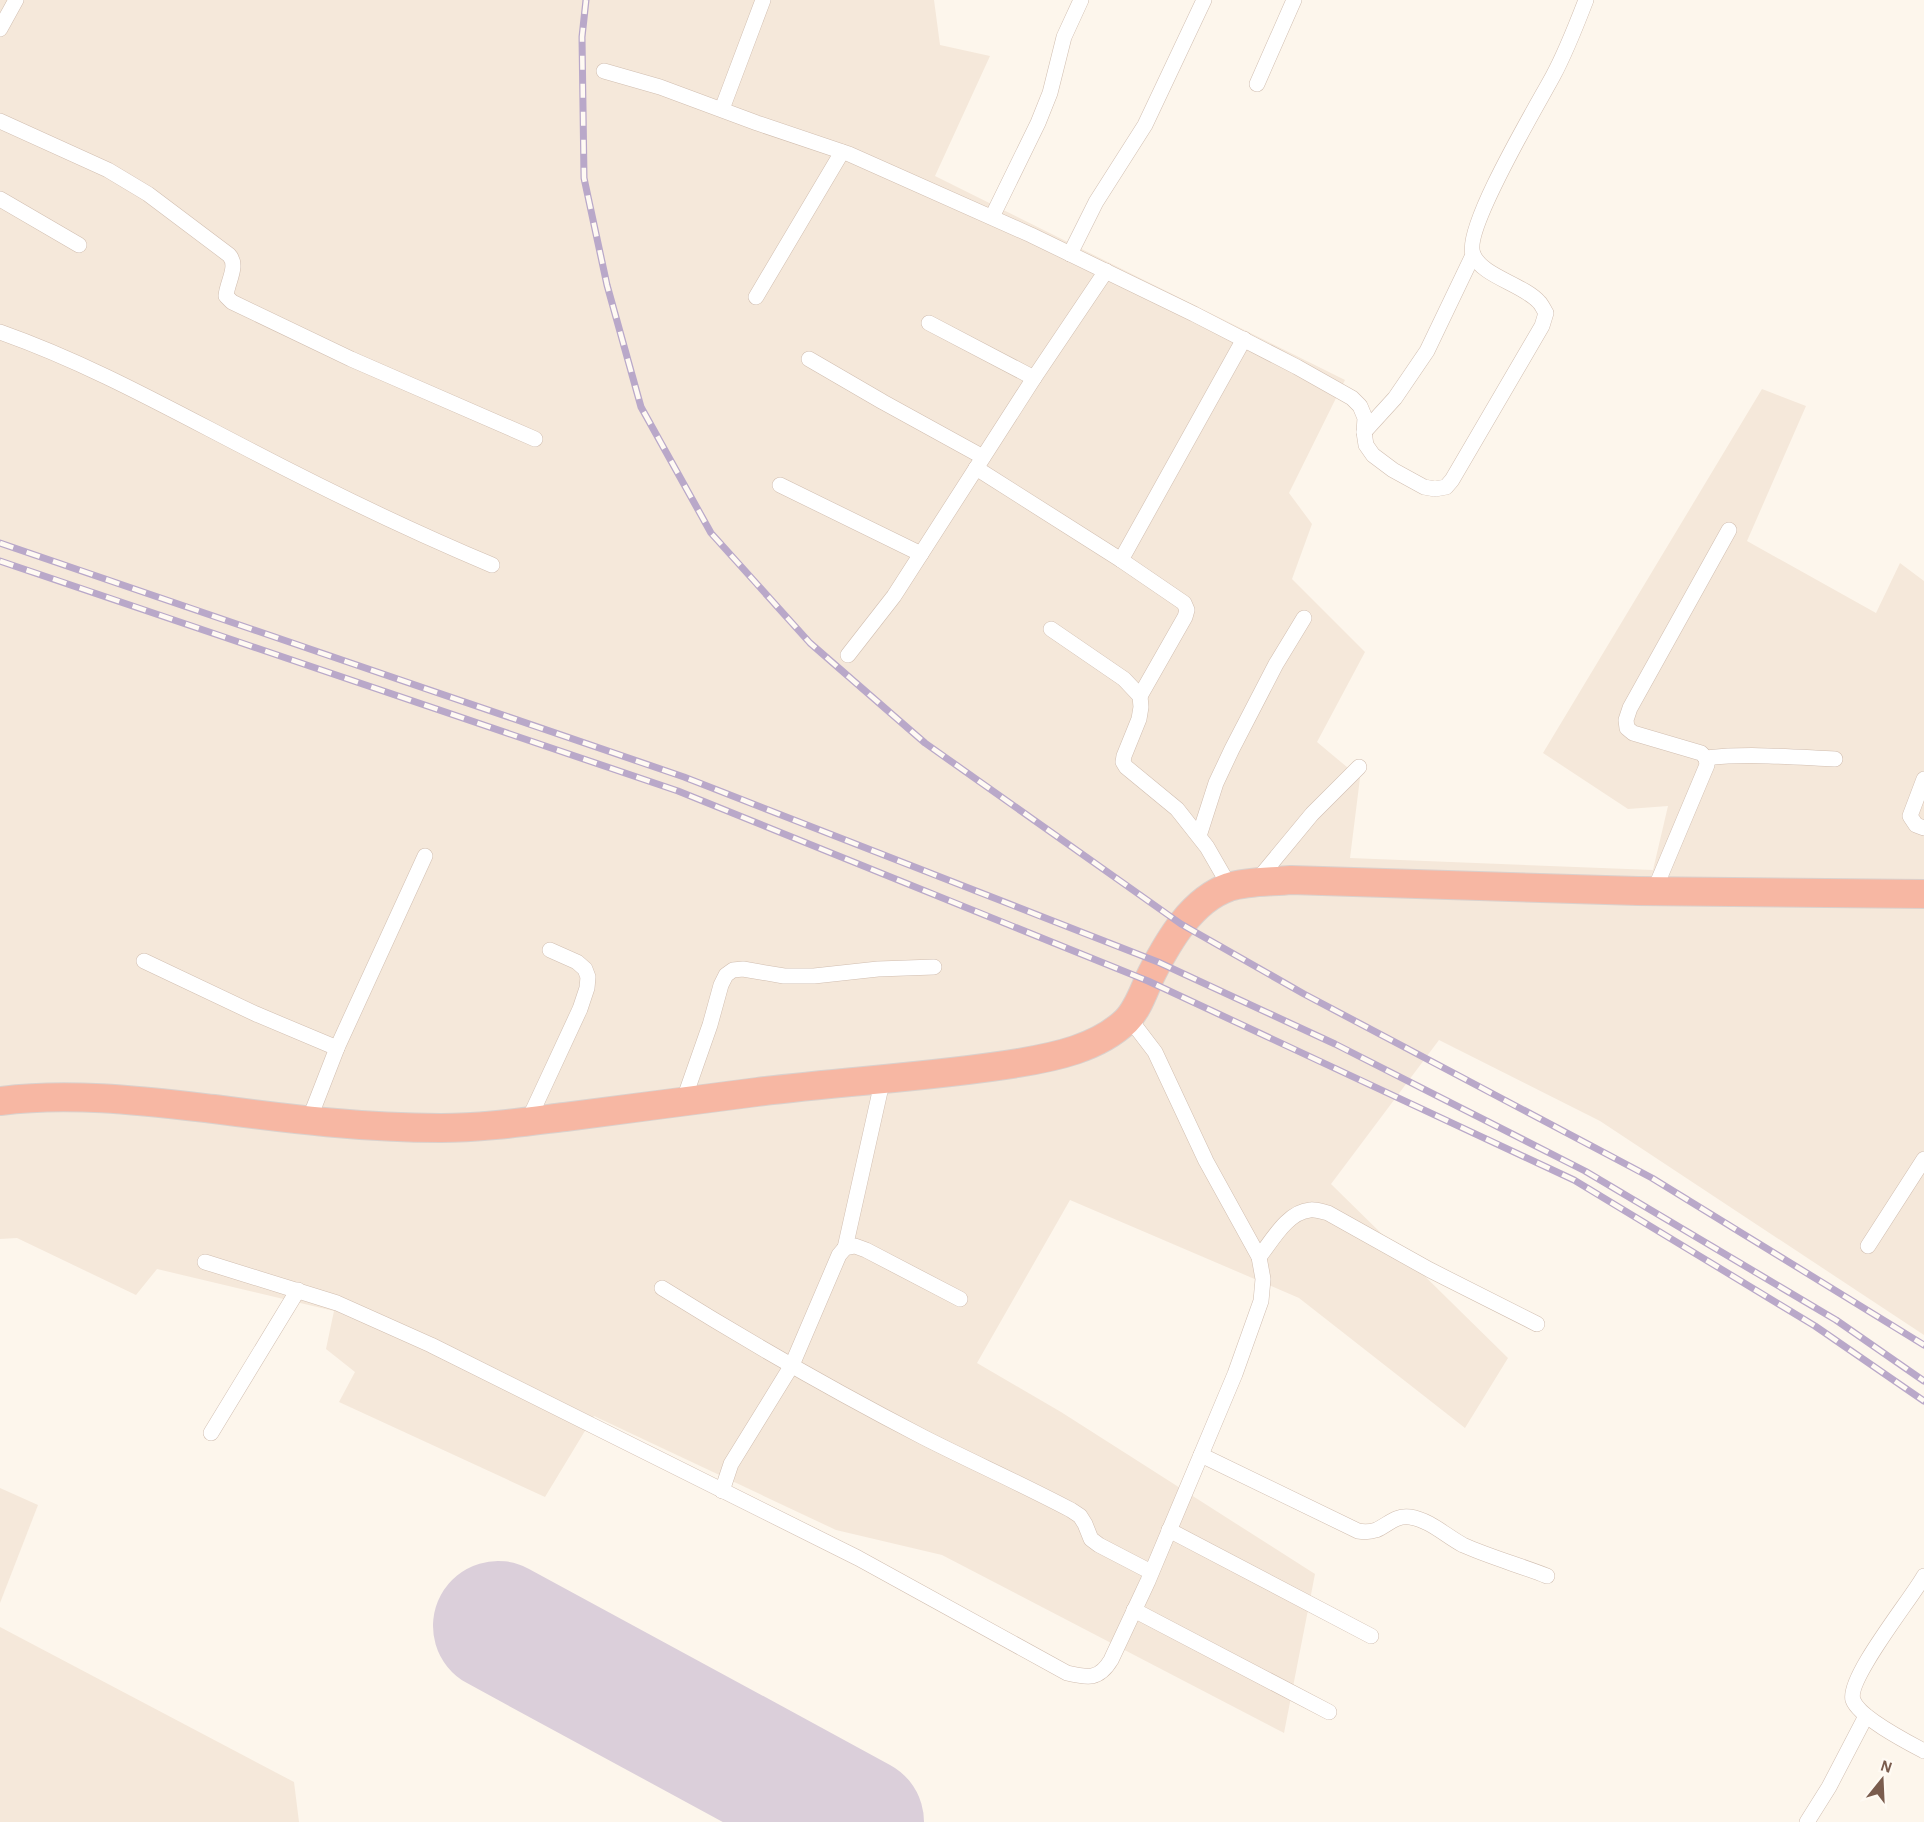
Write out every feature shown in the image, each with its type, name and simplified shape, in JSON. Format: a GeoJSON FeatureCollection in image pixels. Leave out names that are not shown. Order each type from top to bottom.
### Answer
{"type":"FeatureCollection","features":[{"type":"Feature","properties":{"kind":"highway"},"geometry":{"type":"LineString","coordinates":[[0,1101],[80,1096],[370,1127],[444,1128],[528,1121],[883,1078],[940,1074],[1017,1063],[1077,1049],[1118,1028],[1130,1018],[1181,924],[1212,896],[1243,885],[1291,880],[1654,891],[1924,894]]}},
{"type":"Feature","properties":{"kind":"street"},"geometry":{"type":"LineString","coordinates":[[0,29],[16,0]]}},
{"type":"Feature","properties":{"kind":"street"},"geometry":{"type":"LineString","coordinates":[[722,109],[763,0]]}},
{"type":"Feature","properties":{"kind":"street"},"geometry":{"type":"LineString","coordinates":[[992,218],[1038,123],[1050,93],[1064,37],[1081,0]]}},
{"type":"Feature","properties":{"kind":"street"},"geometry":{"type":"LineString","coordinates":[[1070,254],[1096,202],[1145,125],[1204,0]]}},
{"type":"Feature","properties":{"kind":"street"},"geometry":{"type":"LineString","coordinates":[[1257,84],[1294,0]]}},
{"type":"Feature","properties":{"kind":"street"},"geometry":{"type":"LineString","coordinates":[[604,71],[660,87],[842,152],[1070,254],[1244,339],[1352,398],[1360,406],[1365,418],[1366,445],[1373,455],[1393,470],[1424,487],[1435,489],[1446,487],[1464,462],[1542,326],[1546,313],[1540,302],[1481,266],[1473,255],[1471,244],[1494,188],[1566,50],[1586,0]]}},
{"type":"Feature","properties":{"kind":"street"},"geometry":{"type":"LineString","coordinates":[[0,121],[108,170],[148,194],[229,255],[234,265],[226,296],[232,302],[351,359],[535,439]]}},
{"type":"Feature","properties":{"kind":"street"},"geometry":{"type":"LineString","coordinates":[[756,297],[842,152]]}},
{"type":"Feature","properties":{"kind":"street"},"geometry":{"type":"LineString","coordinates":[[0,199],[79,245]]}},
{"type":"Feature","properties":{"kind":"street"},"geometry":{"type":"LineString","coordinates":[[1364,432],[1395,398],[1427,351],[1473,255]]}},
{"type":"Feature","properties":{"kind":"street"},"geometry":{"type":"LineString","coordinates":[[848,655],[894,596],[979,462],[1106,271]]}},
{"type":"Feature","properties":{"kind":"street"},"geometry":{"type":"LineString","coordinates":[[929,322],[1034,378]]}},
{"type":"Feature","properties":{"kind":"street"},"geometry":{"type":"LineString","coordinates":[[0,332],[96,370],[303,478],[404,527],[492,565]]}},
{"type":"Feature","properties":{"kind":"street"},"geometry":{"type":"LineString","coordinates":[[1121,560],[1244,339]]}},
{"type":"Feature","properties":{"kind":"street"},"geometry":{"type":"LineString","coordinates":[[809,359],[979,462],[1184,603],[1187,610],[1185,617],[1140,696],[1139,719],[1123,762],[1125,768],[1177,809],[1243,885],[1359,767]]}},
{"type":"Feature","properties":{"kind":"street"},"geometry":{"type":"LineString","coordinates":[[780,485],[921,554]]}},
{"type":"Feature","properties":{"kind":"street"},"geometry":{"type":"LineString","coordinates":[[1654,891],[1705,774],[1706,758],[1691,749],[1633,733],[1627,728],[1626,720],[1630,708],[1729,530]]}},
{"type":"Feature","properties":{"kind":"street"},"geometry":{"type":"LineString","coordinates":[[1199,836],[1216,783],[1232,749],[1276,664],[1304,618]]}},
{"type":"Feature","properties":{"kind":"street"},"geometry":{"type":"LineString","coordinates":[[1051,629],[1124,679],[1140,696]]}},
{"type":"Feature","properties":{"kind":"street"},"geometry":{"type":"LineString","coordinates":[[1706,758],[1741,755],[1835,759]]}},
{"type":"Feature","properties":{"kind":"street"},"geometry":{"type":"LineString","coordinates":[[1924,779],[1910,816],[1916,825],[1924,828]]}},
{"type":"Feature","properties":{"kind":"street"},"geometry":{"type":"LineString","coordinates":[[309,1120],[337,1047],[425,856]]}},
{"type":"Feature","properties":{"kind":"street"},"geometry":{"type":"LineString","coordinates":[[528,1121],[580,1009],[587,988],[588,977],[585,969],[577,962],[550,950]]}},
{"type":"Feature","properties":{"kind":"street"},"geometry":{"type":"LineString","coordinates":[[144,962],[256,1014],[337,1047]]}},
{"type":"Feature","properties":{"kind":"street"},"geometry":{"type":"LineString","coordinates":[[683,1102],[710,1025],[721,985],[726,975],[733,970],[814,976],[878,969],[934,967]]}},
{"type":"Feature","properties":{"kind":"street"},"geometry":{"type":"LineString","coordinates":[[205,1262],[337,1303],[431,1345],[858,1558],[1067,1673],[1083,1677],[1096,1676],[1106,1670],[1201,1455],[1235,1374],[1261,1301],[1263,1279],[1259,1257],[1206,1161],[1155,1052],[1130,1018]]}},
{"type":"Feature","properties":{"kind":"street"},"geometry":{"type":"LineString","coordinates":[[722,1491],[731,1464],[792,1365],[839,1255],[845,1248],[883,1078]]}},
{"type":"Feature","properties":{"kind":"street"},"geometry":{"type":"LineString","coordinates":[[1868,1246],[1924,1159]]}},
{"type":"Feature","properties":{"kind":"street"},"geometry":{"type":"LineString","coordinates":[[1259,1257],[1285,1224],[1296,1214],[1310,1210],[1328,1213],[1430,1270],[1538,1324]]}},
{"type":"Feature","properties":{"kind":"street"},"geometry":{"type":"LineString","coordinates":[[845,1248],[855,1246],[866,1250],[960,1299]]}},
{"type":"Feature","properties":{"kind":"street"},"geometry":{"type":"LineString","coordinates":[[662,1288],[746,1341],[914,1432],[1071,1510],[1080,1516],[1090,1539],[1151,1572]]}},
{"type":"Feature","properties":{"kind":"street"},"geometry":{"type":"LineString","coordinates":[[210,1433],[298,1290]]}},
{"type":"Feature","properties":{"kind":"street"},"geometry":{"type":"LineString","coordinates":[[1201,1455],[1358,1531],[1368,1532],[1378,1529],[1397,1517],[1410,1517],[1438,1528],[1468,1547],[1547,1576]]}},
{"type":"Feature","properties":{"kind":"street"},"geometry":{"type":"LineString","coordinates":[[1169,1530],[1371,1636]]}},
{"type":"Feature","properties":{"kind":"street"},"geometry":{"type":"LineString","coordinates":[[1924,1576],[1887,1629],[1852,1692],[1853,1700],[1866,1716],[1924,1751]]}},
{"type":"Feature","properties":{"kind":"street"},"geometry":{"type":"LineString","coordinates":[[1134,1610],[1329,1712]]}},
{"type":"Feature","properties":{"kind":"street"},"geometry":{"type":"LineString","coordinates":[[1807,1822],[1829,1787],[1866,1716]]}},
{"type":"Feature","properties":{"kind":"shaded area"},"geometry":{"type":"Polygon","coordinates":[[[0,0],[934,0],[940,45],[990,56],[935,176],[1345,380],[1289,493],[1312,524],[1292,579],[1365,652],[1317,742],[1360,778],[1350,858],[1653,870],[1668,806],[1628,809],[1543,753],[1762,389],[1806,406],[1747,541],[1876,613],[1900,563],[1924,581],[1924,1335],[1600,1121],[1439,1040],[1331,1184],[1508,1358],[1465,1428],[1299,1298],[1070,1200],[977,1363],[1061,1412],[1315,1574],[1284,1733],[942,1555],[836,1530],[594,1416],[545,1497],[339,1402],[355,1372],[326,1349],[334,1311],[157,1269],[136,1295],[17,1238],[0,1239],[0,0]]]}},
{"type":"Feature","properties":{"kind":"shaded area"},"geometry":{"type":"Polygon","coordinates":[[[0,1488],[38,1505],[0,1603],[0,1488]]]}},
{"type":"Feature","properties":{"kind":"shaded area"},"geometry":{"type":"Polygon","coordinates":[[[0,1627],[294,1782],[299,1822],[0,1822],[0,1627]]]}},
{"type":"Feature","properties":{"kind":"runway"},"geometry":{"type":"LineString","coordinates":[[498,1626],[859,1822]]}},
{"type":"Feature","properties":{"kind":"railway"},"geometry":{"type":"LineString","coordinates":[[586,0],[582,37],[584,178],[607,285],[641,407],[711,533],[810,643],[925,743],[1181,924],[1304,994],[1652,1178],[1924,1345]]}},
{"type":"Feature","properties":{"kind":"railway"},"geometry":{"type":"LineString","coordinates":[[0,543],[684,777],[1158,962],[1335,1044],[1585,1171],[1836,1320],[1924,1381]]}},
{"type":"Feature","properties":{"kind":"railway"},"geometry":{"type":"LineString","coordinates":[[0,561],[678,791],[1148,981],[1574,1180],[1815,1326],[1924,1401]]}}]}
